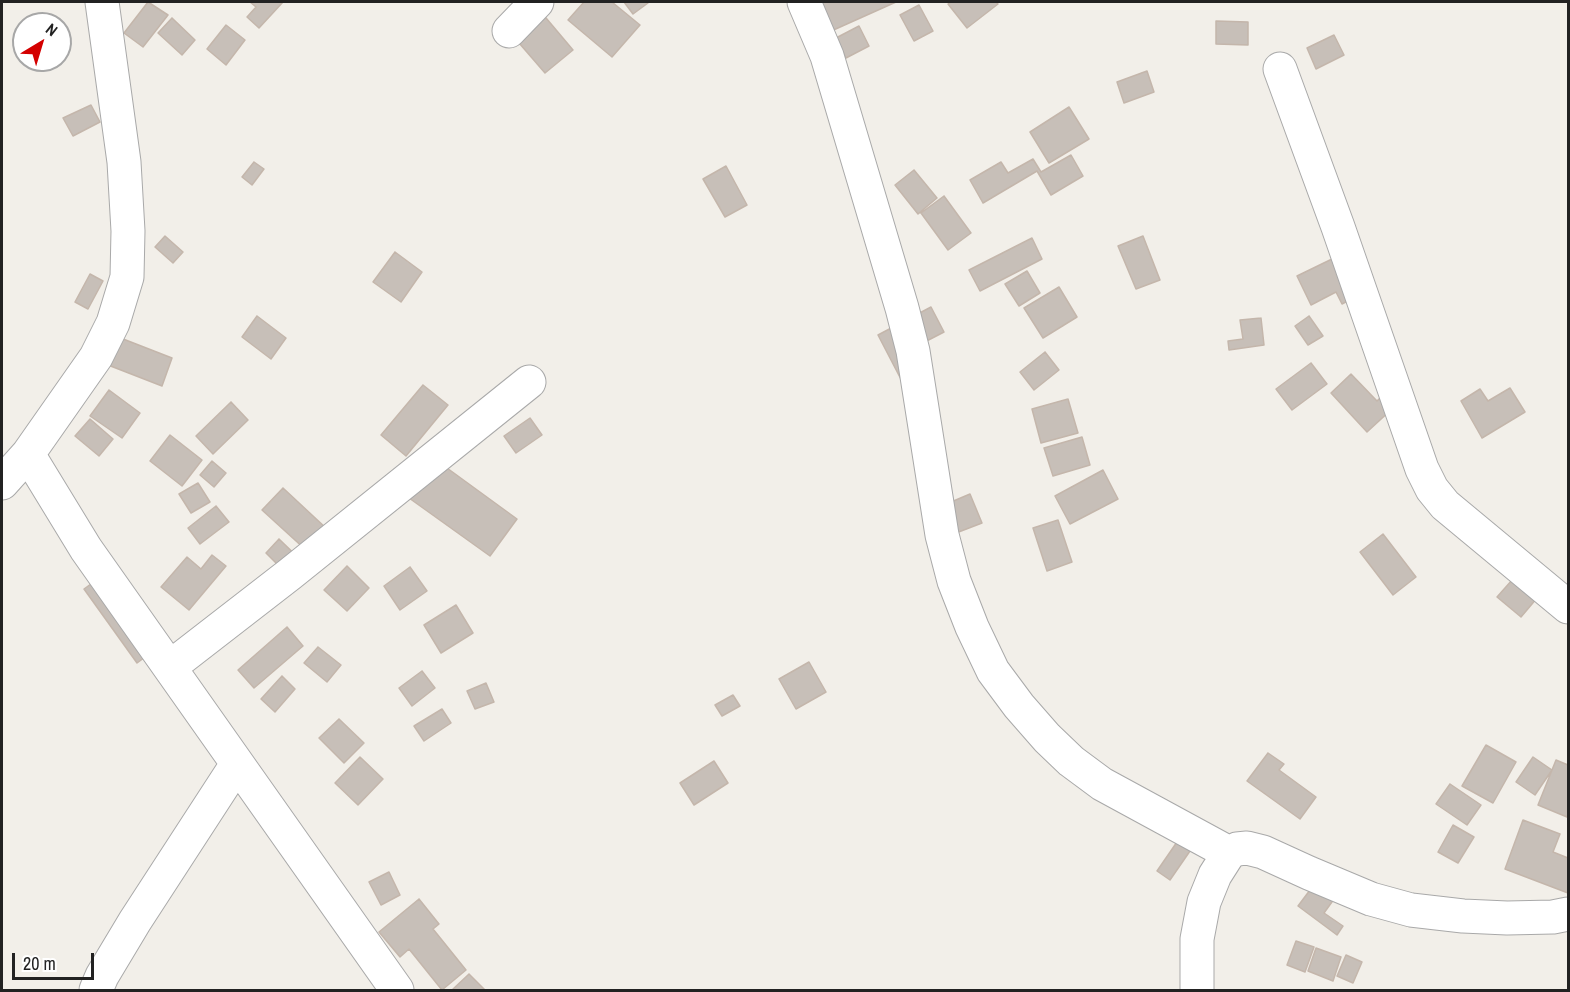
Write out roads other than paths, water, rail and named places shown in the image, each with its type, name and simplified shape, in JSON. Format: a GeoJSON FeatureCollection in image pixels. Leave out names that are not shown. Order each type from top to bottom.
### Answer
{"type":"FeatureCollection","features":[{"type":"Feature","properties":{"kind":"street"},"geometry":{"type":"LineString","coordinates":[[2,483],[28,454],[96,357],[113,323],[127,277],[128,231],[124,162],[102,2]]}},
{"type":"Feature","properties":{"kind":"street"},"geometry":{"type":"LineString","coordinates":[[509,31],[537,2]]}},
{"type":"Feature","properties":{"kind":"street"},"geometry":{"type":"LineString","coordinates":[[804,2],[827,56],[913,351],[942,535],[954,581],[993,671],[1018,706],[1071,761],[1102,784],[1229,854]]}},
{"type":"Feature","properties":{"kind":"street"},"geometry":{"type":"LineString","coordinates":[[1280,69],[1422,469],[1432,489],[1445,505],[1569,607]]}},
{"type":"Feature","properties":{"kind":"street"},"geometry":{"type":"LineString","coordinates":[[170,667],[529,382]]}},
{"type":"Feature","properties":{"kind":"street"},"geometry":{"type":"LineString","coordinates":[[28,454],[86,549],[397,990]]}},
{"type":"Feature","properties":{"kind":"street"},"geometry":{"type":"LineString","coordinates":[[96,990],[135,921],[237,764]]}},
{"type":"Feature","properties":{"kind":"street"},"geometry":{"type":"LineString","coordinates":[[1197,990],[1197,939],[1204,902],[1215,875],[1229,854],[1237,849],[1247,848],[1263,852],[1371,899],[1411,910],[1507,918],[1553,918],[1569,914]]}}]}
